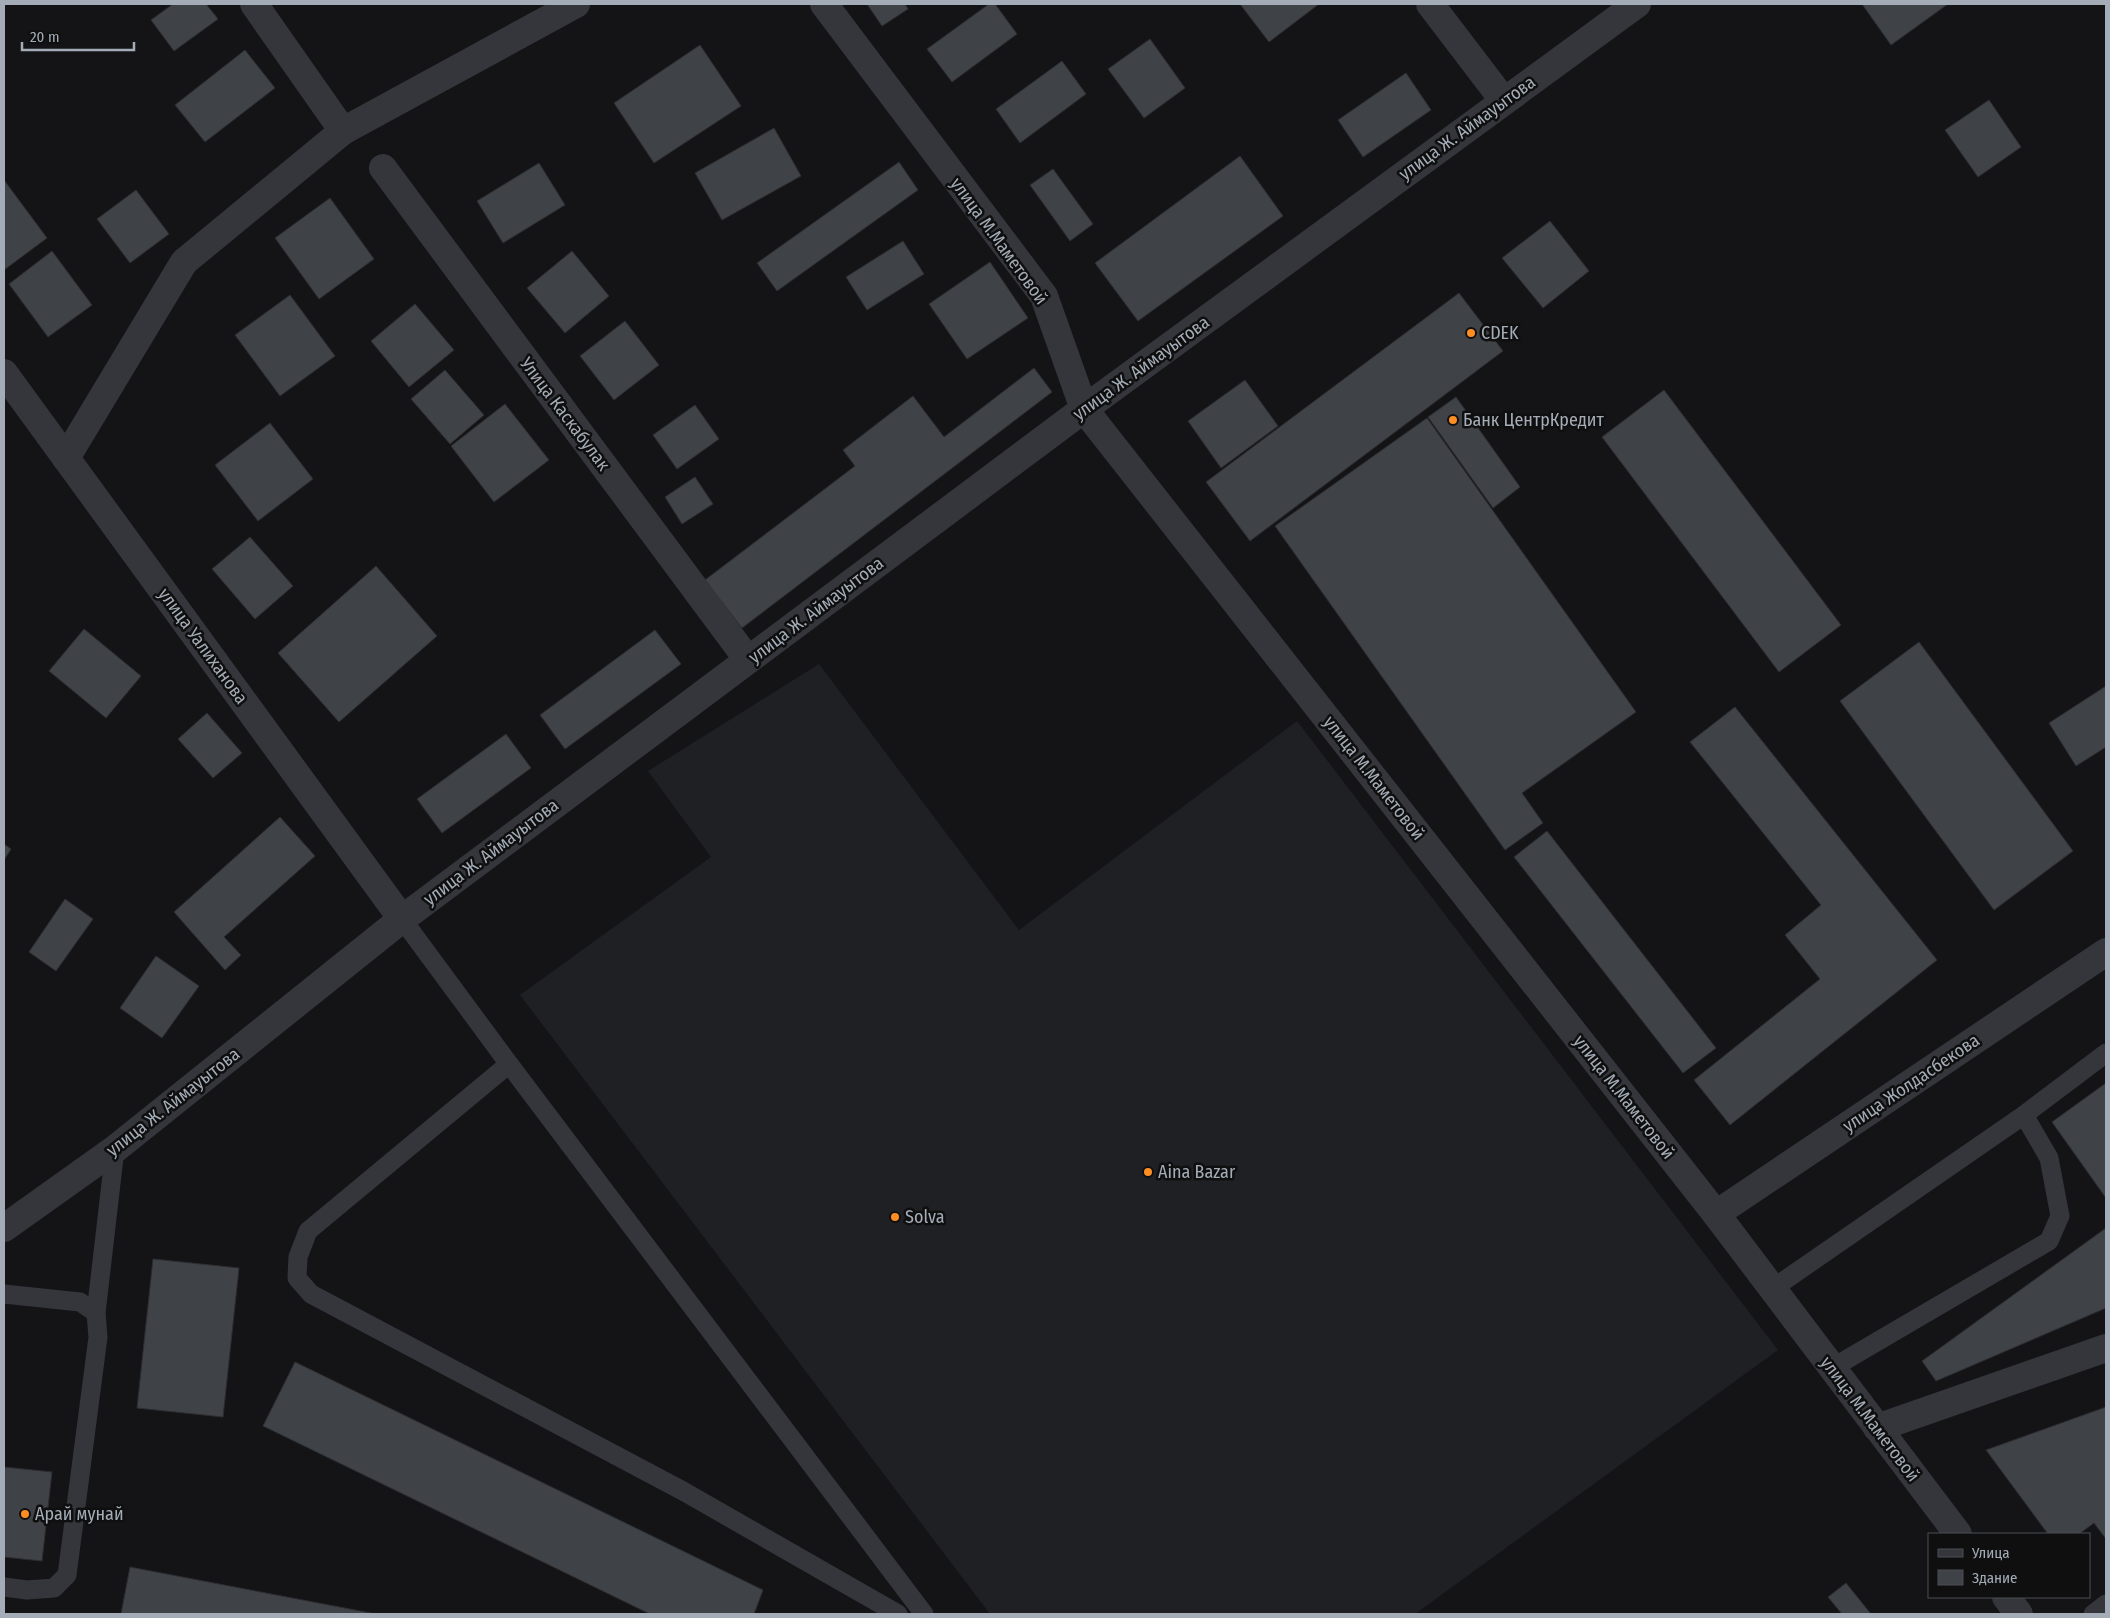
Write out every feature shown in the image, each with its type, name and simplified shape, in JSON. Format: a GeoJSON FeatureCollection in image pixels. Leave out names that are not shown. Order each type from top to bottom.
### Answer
{"type":"FeatureCollection","features":[{"type":"Feature","properties":{"kind":"street"},"geometry":{"type":"LineString","coordinates":[[254,4],[343,131]]}},
{"type":"Feature","properties":{"kind":"street"},"geometry":{"type":"LineString","coordinates":[[66,458],[184,262],[343,131],[576,4]]}},
{"type":"Feature","properties":{"kind":"street","name":"улица М.Маметовой"},"geometry":{"type":"LineString","coordinates":[[824,4],[1044,296],[1084,409],[1716,1214],[1957,1533]]}},
{"type":"Feature","properties":{"kind":"street"},"geometry":{"type":"LineString","coordinates":[[1430,4],[1504,101]]}},
{"type":"Feature","properties":{"kind":"street","name":"улица Ж. Аймауытова"},"geometry":{"type":"LineString","coordinates":[[4,1228],[115,1149],[402,919],[1084,409],[1637,4]]}},
{"type":"Feature","properties":{"kind":"street","name":"Улица Каскабулак"},"geometry":{"type":"LineString","coordinates":[[383,168],[748,660]]}},
{"type":"Feature","properties":{"kind":"street","name":"улица Уалиханова"},"geometry":{"type":"LineString","coordinates":[[4,373],[402,919]]}},
{"type":"Feature","properties":{"kind":"street","name":"улица Жолдасбекова"},"geometry":{"type":"LineString","coordinates":[[1716,1214],[2106,952]]}},
{"type":"Feature","properties":{"kind":"street"},"geometry":{"type":"LineString","coordinates":[[1877,1428],[2106,1348]]}},
{"type":"Feature","properties":{"kind":"street"},"geometry":{"type":"LineString","coordinates":[[2007,1598],[2019,1614]]}},
{"type":"Feature","properties":{"kind":"lane"},"geometry":{"type":"LineString","coordinates":[[402,919],[509,1064],[924,1614]]}},
{"type":"Feature","properties":{"kind":"lane"},"geometry":{"type":"LineString","coordinates":[[1772,1289],[2024,1115],[2106,1053]]}},
{"type":"Feature","properties":{"kind":"lane"},"geometry":{"type":"LineString","coordinates":[[509,1064],[308,1231],[298,1257],[297,1278],[311,1294],[683,1491],[898,1614]]}},
{"type":"Feature","properties":{"kind":"lane"},"geometry":{"type":"LineString","coordinates":[[1832,1368],[2049,1241],[2060,1216],[2049,1158],[2024,1115]]}},
{"type":"Feature","properties":{"kind":"lane"},"geometry":{"type":"LineString","coordinates":[[4,1587],[27,1590],[54,1588],[67,1576],[98,1337],[96,1312],[115,1149]]}},
{"type":"Feature","properties":{"kind":"lane"},"geometry":{"type":"LineString","coordinates":[[4,1294],[80,1302],[96,1312]]}},
{"type":"Feature","properties":{"kind":"lane"},"geometry":{"type":"LineString","coordinates":[[2093,1614],[2106,1604]]}},
{"type":"Feature","properties":{"kind":"shaded area","name":"Aina Bazar"},"geometry":{"type":"Polygon","coordinates":[[[819,664],[1019,930],[1297,721],[1778,1350],[1415,1614],[990,1614],[520,995],[711,857],[648,771],[819,664]]]}},
{"type":"Feature","properties":{"kind":"building"},"geometry":{"type":"Polygon","coordinates":[[[173,4],[206,4],[218,19],[174,51],[151,20],[173,4]]]}},
{"type":"Feature","properties":{"kind":"building"},"geometry":{"type":"Polygon","coordinates":[[[867,4],[905,4],[908,9],[882,26],[867,4]]]}},
{"type":"Feature","properties":{"kind":"building"},"geometry":{"type":"Polygon","coordinates":[[[989,4],[995,4],[1017,34],[952,82],[927,49],[989,4]]]}},
{"type":"Feature","properties":{"kind":"building"},"geometry":{"type":"Polygon","coordinates":[[[1240,4],[1319,4],[1269,42],[1240,4]]]}},
{"type":"Feature","properties":{"kind":"building"},"geometry":{"type":"Polygon","coordinates":[[[1862,4],[1948,4],[1891,45],[1862,4]]]}},
{"type":"Feature","properties":{"kind":"building"},"geometry":{"type":"Polygon","coordinates":[[[1150,39],[1185,88],[1144,118],[1108,69],[1150,39]]]}},
{"type":"Feature","properties":{"kind":"building"},"geometry":{"type":"Polygon","coordinates":[[[700,45],[741,106],[654,163],[614,103],[700,45]]]}},
{"type":"Feature","properties":{"kind":"building"},"geometry":{"type":"Polygon","coordinates":[[[245,50],[275,88],[205,142],[175,105],[245,50]]]}},
{"type":"Feature","properties":{"kind":"building"},"geometry":{"type":"Polygon","coordinates":[[[1062,61],[1086,94],[1020,143],[996,109],[1062,61]]]}},
{"type":"Feature","properties":{"kind":"building"},"geometry":{"type":"Polygon","coordinates":[[[1406,73],[1431,110],[1363,157],[1338,120],[1406,73]]]}},
{"type":"Feature","properties":{"kind":"building"},"geometry":{"type":"Polygon","coordinates":[[[1989,100],[2021,147],[1978,177],[1945,130],[1989,100]]]}},
{"type":"Feature","properties":{"kind":"building"},"geometry":{"type":"Polygon","coordinates":[[[774,128],[801,176],[722,220],[695,173],[774,128]]]}},
{"type":"Feature","properties":{"kind":"building"},"geometry":{"type":"Polygon","coordinates":[[[1240,156],[1283,216],[1138,321],[1095,263],[1240,156]]]}},
{"type":"Feature","properties":{"kind":"building"},"geometry":{"type":"Polygon","coordinates":[[[899,162],[918,190],[777,291],[757,263],[899,162]]]}},
{"type":"Feature","properties":{"kind":"building"},"geometry":{"type":"Polygon","coordinates":[[[539,163],[565,205],[503,243],[477,201],[539,163]]]}},
{"type":"Feature","properties":{"kind":"building"},"geometry":{"type":"Polygon","coordinates":[[[1053,169],[1093,224],[1070,241],[1030,185],[1053,169]]]}},
{"type":"Feature","properties":{"kind":"building"},"geometry":{"type":"Polygon","coordinates":[[[4,180],[47,238],[4,270],[4,180]]]}},
{"type":"Feature","properties":{"kind":"building"},"geometry":{"type":"Polygon","coordinates":[[[136,190],[169,234],[130,263],[97,219],[136,190]]]}},
{"type":"Feature","properties":{"kind":"building"},"geometry":{"type":"Polygon","coordinates":[[[330,198],[374,259],[319,299],[275,238],[330,198]]]}},
{"type":"Feature","properties":{"kind":"building"},"geometry":{"type":"Polygon","coordinates":[[[1550,221],[1589,271],[1543,308],[1502,258],[1550,221]]]}},
{"type":"Feature","properties":{"kind":"building"},"geometry":{"type":"Polygon","coordinates":[[[903,241],[924,274],[867,310],[846,277],[903,241]]]}},
{"type":"Feature","properties":{"kind":"building"},"geometry":{"type":"Polygon","coordinates":[[[52,251],[92,305],[48,337],[9,284],[52,251]]]}},
{"type":"Feature","properties":{"kind":"building"},"geometry":{"type":"Polygon","coordinates":[[[572,251],[609,296],[565,333],[527,288],[572,251]]]}},
{"type":"Feature","properties":{"kind":"building"},"geometry":{"type":"Polygon","coordinates":[[[990,262],[1028,318],[967,359],[929,304],[990,262]]]}},
{"type":"Feature","properties":{"kind":"building"},"geometry":{"type":"Polygon","coordinates":[[[1459,293],[1503,351],[1250,541],[1206,482],[1459,293]]]}},
{"type":"Feature","properties":{"kind":"building"},"geometry":{"type":"Polygon","coordinates":[[[290,295],[335,356],[280,396],[235,335],[290,295]]]}},
{"type":"Feature","properties":{"kind":"building"},"geometry":{"type":"Polygon","coordinates":[[[415,304],[454,350],[409,387],[371,341],[415,304]]]}},
{"type":"Feature","properties":{"kind":"building"},"geometry":{"type":"Polygon","coordinates":[[[625,321],[659,365],[614,400],[580,356],[625,321]]]}},
{"type":"Feature","properties":{"kind":"building"},"geometry":{"type":"Polygon","coordinates":[[[1034,368],[1052,392],[742,628],[705,580],[855,466],[843,450],[913,396],[944,437],[1034,368]]]}},
{"type":"Feature","properties":{"kind":"building"},"geometry":{"type":"Polygon","coordinates":[[[445,370],[484,415],[450,444],[411,399],[445,370]]]}},
{"type":"Feature","properties":{"kind":"building"},"geometry":{"type":"Polygon","coordinates":[[[1245,380],[1278,426],[1221,468],[1188,421],[1245,380]]]}},
{"type":"Feature","properties":{"kind":"building"},"geometry":{"type":"Polygon","coordinates":[[[1664,390],[1841,625],[1779,672],[1602,437],[1664,390]]]}},
{"type":"Feature","properties":{"kind":"building"},"geometry":{"type":"Polygon","coordinates":[[[1456,397],[1520,487],[1493,508],[1428,417],[1456,397]]]}},
{"type":"Feature","properties":{"kind":"building"},"geometry":{"type":"Polygon","coordinates":[[[505,404],[549,460],[494,502],[451,446],[505,404]]]}},
{"type":"Feature","properties":{"kind":"building"},"geometry":{"type":"Polygon","coordinates":[[[695,405],[719,439],[677,469],[653,435],[695,405]]]}},
{"type":"Feature","properties":{"kind":"building"},"geometry":{"type":"Polygon","coordinates":[[[1427,418],[1636,712],[1522,793],[1543,823],[1505,850],[1275,526],[1427,418]]]}},
{"type":"Feature","properties":{"kind":"building"},"geometry":{"type":"Polygon","coordinates":[[[270,423],[313,479],[258,521],[215,465],[270,423]]]}},
{"type":"Feature","properties":{"kind":"building"},"geometry":{"type":"Polygon","coordinates":[[[695,477],[713,504],[682,524],[665,497],[695,477]]]}},
{"type":"Feature","properties":{"kind":"building"},"geometry":{"type":"Polygon","coordinates":[[[250,537],[293,586],[255,619],[212,569],[250,537]]]}},
{"type":"Feature","properties":{"kind":"building"},"geometry":{"type":"Polygon","coordinates":[[[376,566],[437,636],[339,722],[278,653],[376,566]]]}},
{"type":"Feature","properties":{"kind":"building"},"geometry":{"type":"Polygon","coordinates":[[[84,629],[141,676],[106,718],[49,671],[84,629]]]}},
{"type":"Feature","properties":{"kind":"building"},"geometry":{"type":"Polygon","coordinates":[[[655,630],[681,664],[565,749],[540,715],[655,630]]]}},
{"type":"Feature","properties":{"kind":"building"},"geometry":{"type":"Polygon","coordinates":[[[1919,642],[2073,851],[1994,910],[1840,701],[1919,642]]]}},
{"type":"Feature","properties":{"kind":"building"},"geometry":{"type":"Polygon","coordinates":[[[2106,686],[2106,747],[2076,766],[2049,723],[2106,686]]]}},
{"type":"Feature","properties":{"kind":"building"},"geometry":{"type":"Polygon","coordinates":[[[1735,707],[1937,960],[1730,1125],[1694,1080],[1820,979],[1785,935],[1821,905],[1690,742],[1735,707]]]}},
{"type":"Feature","properties":{"kind":"building"},"geometry":{"type":"Polygon","coordinates":[[[207,713],[242,753],[213,778],[178,739],[207,713]]]}},
{"type":"Feature","properties":{"kind":"building"},"geometry":{"type":"Polygon","coordinates":[[[506,734],[531,768],[442,833],[417,799],[506,734]]]}},
{"type":"Feature","properties":{"kind":"building"},"geometry":{"type":"Polygon","coordinates":[[[280,817],[315,856],[224,937],[241,955],[225,970],[174,912],[280,817]]]}},
{"type":"Feature","properties":{"kind":"building"},"geometry":{"type":"Polygon","coordinates":[[[1547,831],[1716,1048],[1683,1073],[1514,857],[1547,831]]]}},
{"type":"Feature","properties":{"kind":"building"},"geometry":{"type":"Polygon","coordinates":[[[4,844],[11,849],[4,860],[4,844]]]}},
{"type":"Feature","properties":{"kind":"building"},"geometry":{"type":"Polygon","coordinates":[[[65,899],[93,919],[56,971],[29,952],[65,899]]]}},
{"type":"Feature","properties":{"kind":"building"},"geometry":{"type":"Polygon","coordinates":[[[156,956],[199,986],[162,1038],[120,1008],[156,956]]]}},
{"type":"Feature","properties":{"kind":"building"},"geometry":{"type":"Polygon","coordinates":[[[2106,1083],[2106,1198],[2052,1122],[2106,1083]]]}},
{"type":"Feature","properties":{"kind":"building"},"geometry":{"type":"Polygon","coordinates":[[[2106,1228],[2106,1308],[1936,1381],[1922,1361],[2106,1228]]]}},
{"type":"Feature","properties":{"kind":"building"},"geometry":{"type":"Polygon","coordinates":[[[153,1259],[239,1268],[223,1417],[137,1408],[153,1259]]]}},
{"type":"Feature","properties":{"kind":"building"},"geometry":{"type":"Polygon","coordinates":[[[295,1362],[763,1590],[754,1614],[650,1614],[263,1426],[295,1362]]]}},
{"type":"Feature","properties":{"kind":"building"},"geometry":{"type":"Polygon","coordinates":[[[2106,1407],[2106,1539],[2094,1523],[2080,1533],[2047,1533],[1986,1450],[2106,1407]]]}},
{"type":"Feature","properties":{"kind":"building","name":"Арай мунай"},"geometry":{"type":"Polygon","coordinates":[[[4,1467],[52,1472],[42,1561],[4,1557],[4,1467]]]}},
{"type":"Feature","properties":{"kind":"building"},"geometry":{"type":"Polygon","coordinates":[[[130,1567],[376,1614],[121,1614],[130,1567]]]}},
{"type":"Feature","properties":{"kind":"building"},"geometry":{"type":"Polygon","coordinates":[[[1846,1583],[1871,1614],[1842,1614],[1828,1597],[1846,1583]]]}},
{"type":"Feature","properties":{"kind":"place","name":"CDEK"},"geometry":{"type":"Point","coordinates":[1471,333]}},
{"type":"Feature","properties":{"kind":"place","name":"Банк ЦентрКредит"},"geometry":{"type":"Point","coordinates":[1453,420]}},
{"type":"Feature","properties":{"kind":"place","name":"Aina Bazar"},"geometry":{"type":"Point","coordinates":[1148,1172]}},
{"type":"Feature","properties":{"kind":"place","name":"Solva"},"geometry":{"type":"Point","coordinates":[895,1217]}},
{"type":"Feature","properties":{"kind":"place","name":"Арай мунай"},"geometry":{"type":"Point","coordinates":[25,1514]}}]}
